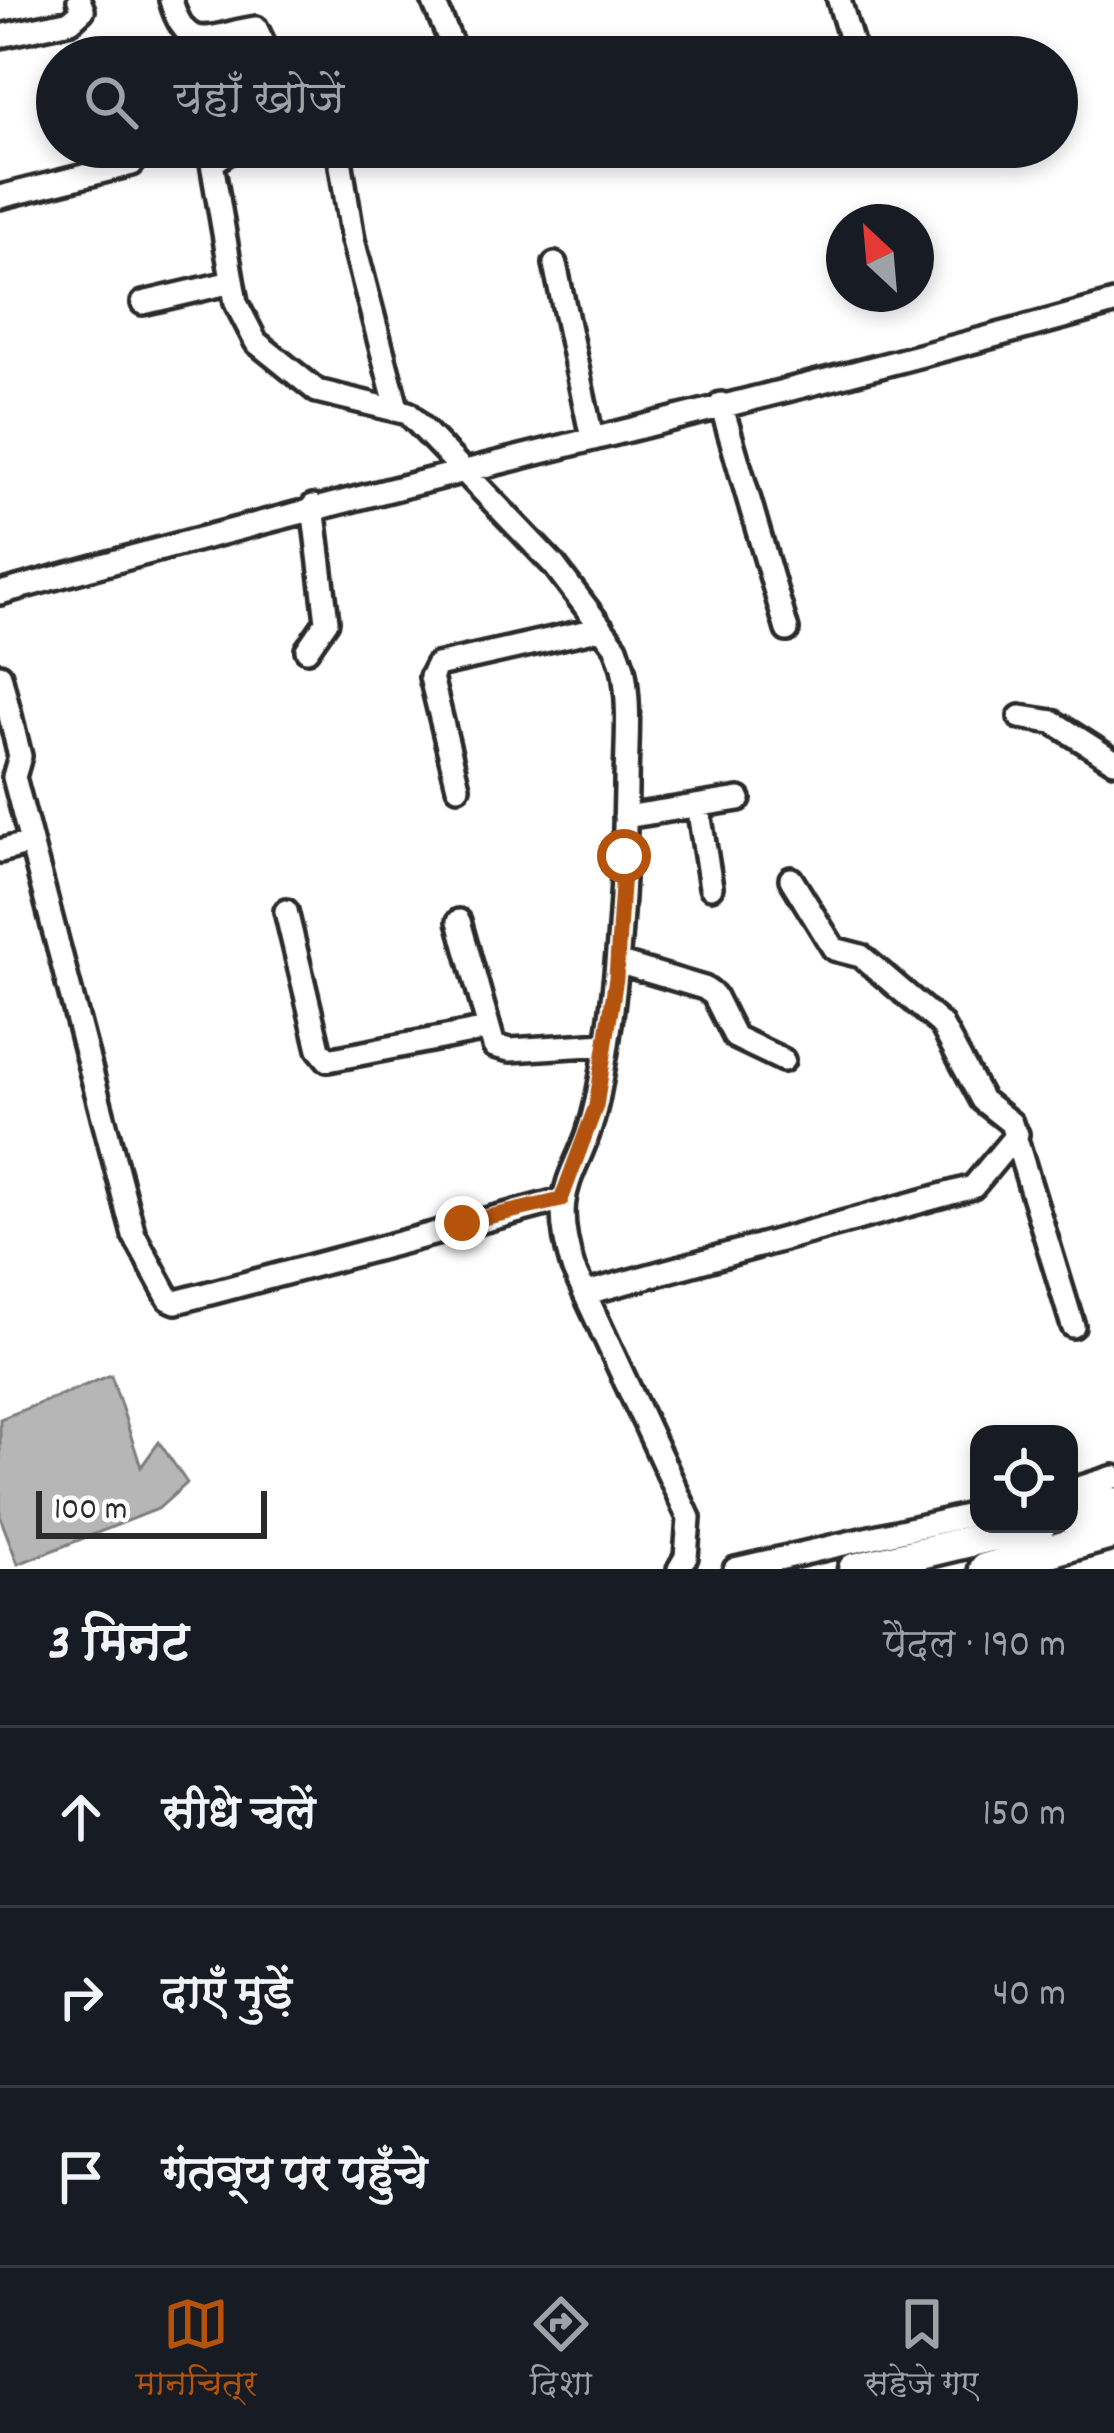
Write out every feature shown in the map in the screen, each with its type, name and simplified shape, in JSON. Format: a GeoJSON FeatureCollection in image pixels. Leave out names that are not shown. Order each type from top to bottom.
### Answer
{"type":"FeatureCollection","features":[{"type":"Feature","properties":{"kind":"highway"},"geometry":{"type":"LineString","coordinates":[[1078,1514],[1114,1503]]}},
{"type":"Feature","properties":{"kind":"highway"},"geometry":{"type":"LineString","coordinates":[[854,1569],[1004,1533]]}},
{"type":"Feature","properties":{"kind":"highway"},"geometry":{"type":"LineString","coordinates":[[985,1569],[1114,1533]]}},
{"type":"Feature","properties":{"kind":"street"},"geometry":{"type":"LineString","coordinates":[[0,36],[71,22],[82,10],[80,0]]}},
{"type":"Feature","properties":{"kind":"street"},"geometry":{"type":"LineString","coordinates":[[171,0],[180,28],[196,36]]}},
{"type":"Feature","properties":{"kind":"street"},"geometry":{"type":"LineString","coordinates":[[433,0],[448,36]]}},
{"type":"Feature","properties":{"kind":"street"},"geometry":{"type":"LineString","coordinates":[[839,0],[850,36]]}},
{"type":"Feature","properties":{"kind":"street"},"geometry":{"type":"LineString","coordinates":[[226,36],[256,28],[263,36]]}},
{"type":"Feature","properties":{"kind":"street"},"geometry":{"type":"LineString","coordinates":[[0,197],[116,168]]}},
{"type":"Feature","properties":{"kind":"street"},"geometry":{"type":"LineString","coordinates":[[213,168],[232,282],[245,326],[266,354],[317,391],[345,402],[397,408]]}},
{"type":"Feature","properties":{"kind":"street"},"geometry":{"type":"LineString","coordinates":[[341,168],[352,240],[397,408],[506,512],[602,628],[616,647],[627,688],[617,962],[596,1106],[561,1200],[560,1226],[689,1518],[686,1558],[680,1569]]}},
{"type":"Feature","properties":{"kind":"street"},"geometry":{"type":"LineString","coordinates":[[555,264],[592,438]]}},
{"type":"Feature","properties":{"kind":"street"},"geometry":{"type":"LineString","coordinates":[[143,303],[232,282]]}},
{"type":"Feature","properties":{"kind":"street"},"geometry":{"type":"LineString","coordinates":[[0,593],[313,506],[462,472],[1114,303]]}},
{"type":"Feature","properties":{"kind":"street"},"geometry":{"type":"LineString","coordinates":[[721,404],[787,630]]}},
{"type":"Feature","properties":{"kind":"street"},"geometry":{"type":"LineString","coordinates":[[308,650],[327,621],[313,506]]}},
{"type":"Feature","properties":{"kind":"street"},"geometry":{"type":"LineString","coordinates":[[458,787],[431,677],[437,665],[602,628]]}},
{"type":"Feature","properties":{"kind":"street"},"geometry":{"type":"LineString","coordinates":[[0,675],[20,756],[14,773],[30,843],[134,1235],[169,1299],[176,1302],[561,1200]]}},
{"type":"Feature","properties":{"kind":"street"},"geometry":{"type":"LineString","coordinates":[[1020,717],[1053,722],[1114,761]]}},
{"type":"Feature","properties":{"kind":"street"},"geometry":{"type":"LineString","coordinates":[[625,817],[739,800]]}},
{"type":"Feature","properties":{"kind":"street"},"geometry":{"type":"LineString","coordinates":[[698,806],[711,887]]}},
{"type":"Feature","properties":{"kind":"street"},"geometry":{"type":"LineString","coordinates":[[0,851],[30,843]]}},
{"type":"Feature","properties":{"kind":"street"},"geometry":{"type":"LineString","coordinates":[[791,879],[834,949],[861,956],[941,1024],[982,1100],[1006,1117],[1017,1134],[1073,1325]]}},
{"type":"Feature","properties":{"kind":"street"},"geometry":{"type":"LineString","coordinates":[[286,911],[319,1049],[328,1060],[487,1029]]}},
{"type":"Feature","properties":{"kind":"street"},"geometry":{"type":"LineString","coordinates":[[459,921],[487,1029],[499,1048],[606,1044]]}},
{"type":"Feature","properties":{"kind":"street"},"geometry":{"type":"LineString","coordinates":[[617,962],[704,988],[714,995],[735,1037],[784,1060]]}},
{"type":"Feature","properties":{"kind":"street"},"geometry":{"type":"LineString","coordinates":[[587,1293],[973,1187],[1017,1134]]}},
{"type":"Feature","properties":{"kind":"street"},"geometry":{"type":"LineString","coordinates":[[1078,1488],[1114,1478]]}},
{"type":"Feature","properties":{"kind":"street"},"geometry":{"type":"LineString","coordinates":[[735,1569],[970,1515]]}},
{"type":"Feature","properties":{"kind":"shaded area"},"geometry":{"type":"Polygon","coordinates":[[[111,1375],[141,1467],[159,1442],[187,1483],[158,1509],[18,1564],[0,1517],[0,1419],[111,1375]]]}},
{"type":"Feature","properties":{"kind":"route"},"geometry":{"type":"LineString","coordinates":[[462,1223],[561,1200],[596,1106],[616,978],[624,856]]}}]}
